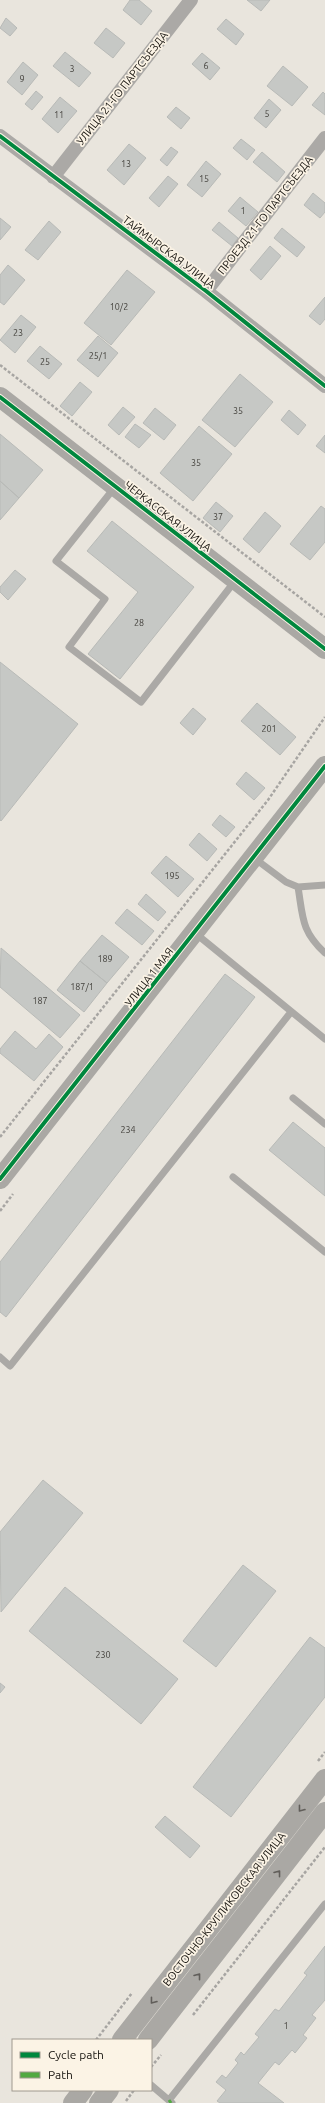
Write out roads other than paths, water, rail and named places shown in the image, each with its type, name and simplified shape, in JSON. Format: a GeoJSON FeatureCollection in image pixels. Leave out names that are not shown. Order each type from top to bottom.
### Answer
{"type":"FeatureCollection","features":[{"type":"Feature","properties":{"kind":"street","name":"УЛИЦА 21-ГО ПАРТСЪЕЗДА"},"geometry":{"type":"LineString","coordinates":[[53,177],[191,0]]}},
{"type":"Feature","properties":{"kind":"street","name":"ТАЙМЫРСКАЯ УЛИЦА"},"geometry":{"type":"LineString","coordinates":[[0,136],[206,291],[325,386]]}},
{"type":"Feature","properties":{"kind":"street","name":"ПРОЕЗД 21-ГО ПАРТСЪЕЗДА"},"geometry":{"type":"LineString","coordinates":[[206,291],[325,138]]}},
{"type":"Feature","properties":{"kind":"street","name":"ЧЕРКАССКАЯ УЛИЦА"},"geometry":{"type":"LineString","coordinates":[[0,397],[235,581],[325,649]]}},
{"type":"Feature","properties":{"kind":"street","name":"УЛИЦА 1 МАЯ"},"geometry":{"type":"LineString","coordinates":[[0,1179],[325,766]]}},
{"type":"Feature","properties":{"kind":"street","name":"ВОСТОЧНО-КРУГЛИКОВСКАЯ УЛИЦА"},"geometry":{"type":"LineString","coordinates":[[123,2039],[325,1779]]}},
{"type":"Feature","properties":{"kind":"street","name":"ВОСТОЧНО-КРУГЛИКОВСКАЯ УЛИЦА"},"geometry":{"type":"LineString","coordinates":[[149,2039],[325,1812]]}},
{"type":"Feature","properties":{"kind":"street"},"geometry":{"type":"LineString","coordinates":[[73,2103],[82,2091]]}},
{"type":"Feature","properties":{"kind":"street"},"geometry":{"type":"LineString","coordinates":[[98,2103],[108,2091]]}},
{"type":"Feature","properties":{"kind":"lane"},"geometry":{"type":"LineString","coordinates":[[115,487],[56,561],[105,599],[69,647],[142,702],[235,581]]}},
{"type":"Feature","properties":{"kind":"lane"},"geometry":{"type":"LineString","coordinates":[[254,858],[286,882],[298,887],[325,885]]}},
{"type":"Feature","properties":{"kind":"lane"},"geometry":{"type":"LineString","coordinates":[[298,887],[304,927],[314,943],[325,953]]}},
{"type":"Feature","properties":{"kind":"lane"},"geometry":{"type":"LineString","coordinates":[[195,933],[325,1039]]}},
{"type":"Feature","properties":{"kind":"lane"},"geometry":{"type":"LineString","coordinates":[[0,1357],[10,1366],[291,1012]]}},
{"type":"Feature","properties":{"kind":"lane"},"geometry":{"type":"LineString","coordinates":[[292,1098],[325,1124]]}},
{"type":"Feature","properties":{"kind":"lane"},"geometry":{"type":"LineString","coordinates":[[233,1176],[325,1252]]}},
{"type":"Feature","properties":{"kind":"lane"},"geometry":{"type":"LineString","coordinates":[[152,2086],[170,2102],[325,1904]]}}]}
